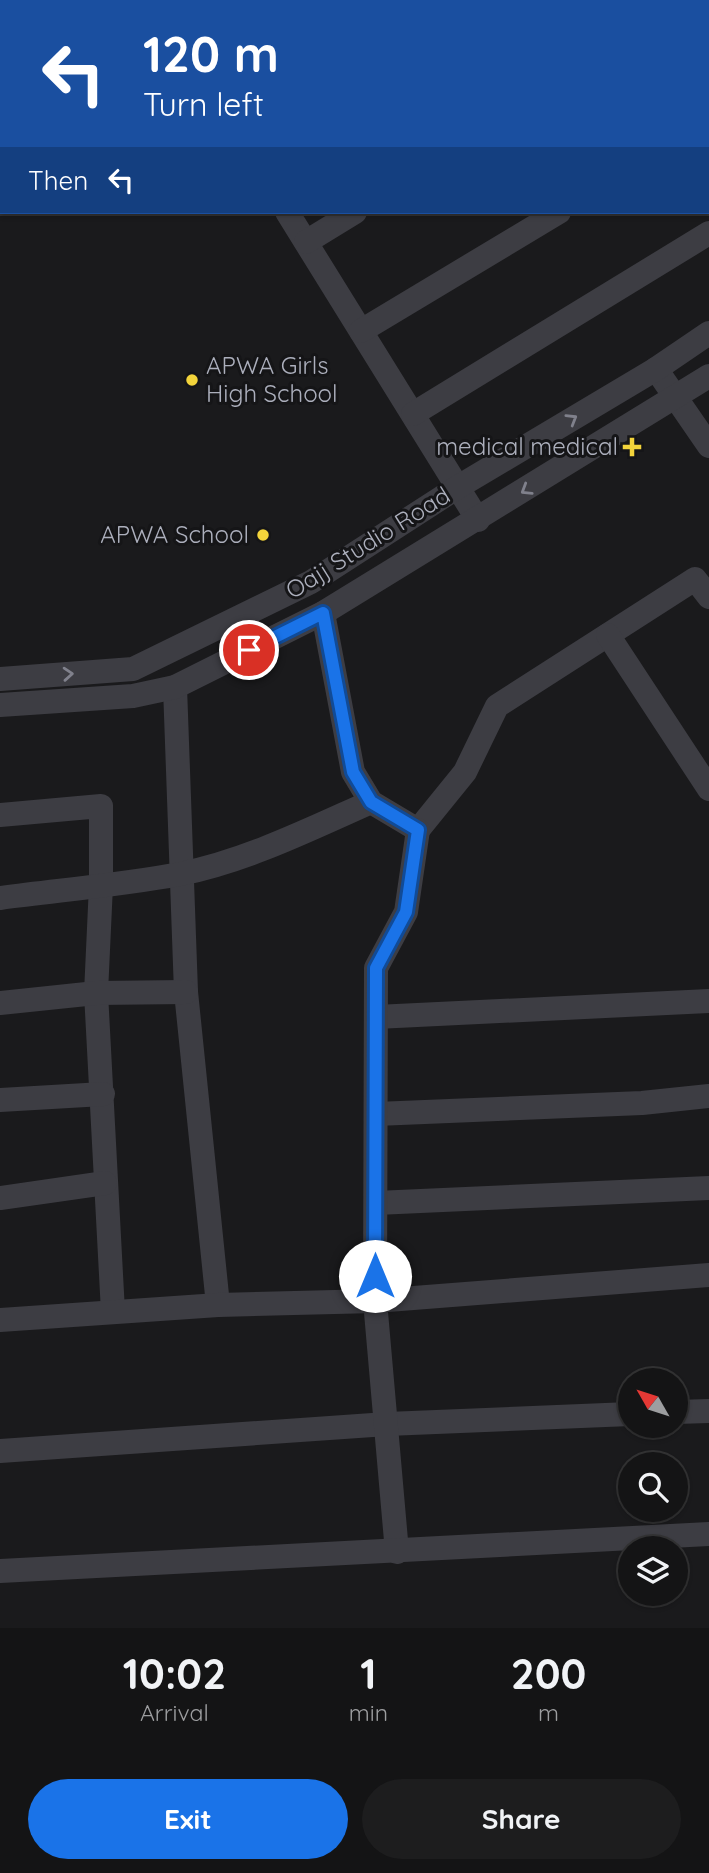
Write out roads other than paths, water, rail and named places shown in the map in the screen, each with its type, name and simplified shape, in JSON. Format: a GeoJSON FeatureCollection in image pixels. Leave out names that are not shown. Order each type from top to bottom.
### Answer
{"type":"FeatureCollection","features":[{"type":"Feature","properties":{"kind":"street"},"geometry":{"type":"LineString","coordinates":[[288,214],[478,520]]}},
{"type":"Feature","properties":{"kind":"street"},"geometry":{"type":"LineString","coordinates":[[306,242],[352,214]]}},
{"type":"Feature","properties":{"kind":"street"},"geometry":{"type":"LineString","coordinates":[[361,331],[556,214]]}},
{"type":"Feature","properties":{"kind":"street"},"geometry":{"type":"LineString","coordinates":[[413,414],[709,233]]}},
{"type":"Feature","properties":{"kind":"street","name":"Oajj Studio Road"},"geometry":{"type":"LineString","coordinates":[[0,679],[133,669],[311,582],[458,487],[656,369],[709,333]]}},
{"type":"Feature","properties":{"kind":"street"},"geometry":{"type":"LineString","coordinates":[[656,369],[709,446]]}},
{"type":"Feature","properties":{"kind":"street","name":"Oajj Studio Road"},"geometry":{"type":"LineString","coordinates":[[0,705],[133,696],[175,687],[323,613],[709,376]]}},
{"type":"Feature","properties":{"kind":"street"},"geometry":{"type":"LineString","coordinates":[[397,1552],[375,1301],[376,968],[406,912],[418,830],[465,772],[497,706],[695,579],[709,597]]}},
{"type":"Feature","properties":{"kind":"street"},"geometry":{"type":"LineString","coordinates":[[323,613],[353,772],[371,802],[418,830]]}},
{"type":"Feature","properties":{"kind":"street"},"geometry":{"type":"LineString","coordinates":[[608,635],[709,789]]}},
{"type":"Feature","properties":{"kind":"street"},"geometry":{"type":"LineString","coordinates":[[175,687],[186,992],[218,1305]]}},
{"type":"Feature","properties":{"kind":"street"},"geometry":{"type":"LineString","coordinates":[[0,898],[181,874],[288,838],[371,802]]}},
{"type":"Feature","properties":{"kind":"street"},"geometry":{"type":"LineString","coordinates":[[0,815],[101,806],[101,885],[96,993],[113,1312]]}},
{"type":"Feature","properties":{"kind":"street"},"geometry":{"type":"LineString","coordinates":[[0,1003],[96,993],[186,992]]}},
{"type":"Feature","properties":{"kind":"street"},"geometry":{"type":"LineString","coordinates":[[376,1017],[709,1001]]}},
{"type":"Feature","properties":{"kind":"street"},"geometry":{"type":"LineString","coordinates":[[0,1100],[103,1094]]}},
{"type":"Feature","properties":{"kind":"street"},"geometry":{"type":"LineString","coordinates":[[376,1114],[642,1103],[709,1096]]}},
{"type":"Feature","properties":{"kind":"street"},"geometry":{"type":"LineString","coordinates":[[0,1198],[106,1183]]}},
{"type":"Feature","properties":{"kind":"street"},"geometry":{"type":"LineString","coordinates":[[376,1203],[709,1188]]}},
{"type":"Feature","properties":{"kind":"street"},"geometry":{"type":"LineString","coordinates":[[0,1320],[218,1305],[375,1301],[709,1275]]}},
{"type":"Feature","properties":{"kind":"street"},"geometry":{"type":"LineString","coordinates":[[688,1411],[709,1410]]}},
{"type":"Feature","properties":{"kind":"street"},"geometry":{"type":"LineString","coordinates":[[0,1451],[387,1424],[618,1414]]}},
{"type":"Feature","properties":{"kind":"street"},"geometry":{"type":"LineString","coordinates":[[0,1571],[709,1534]]}},
{"type":"Feature","properties":{"kind":"place","name":"APWA Girls High School"},"geometry":{"type":"Point","coordinates":[192,380]}},
{"type":"Feature","properties":{"kind":"place","name":"medical medical"},"geometry":{"type":"Point","coordinates":[632,447]}},
{"type":"Feature","properties":{"kind":"place","name":"APWA School"},"geometry":{"type":"Point","coordinates":[263,535]}}]}
